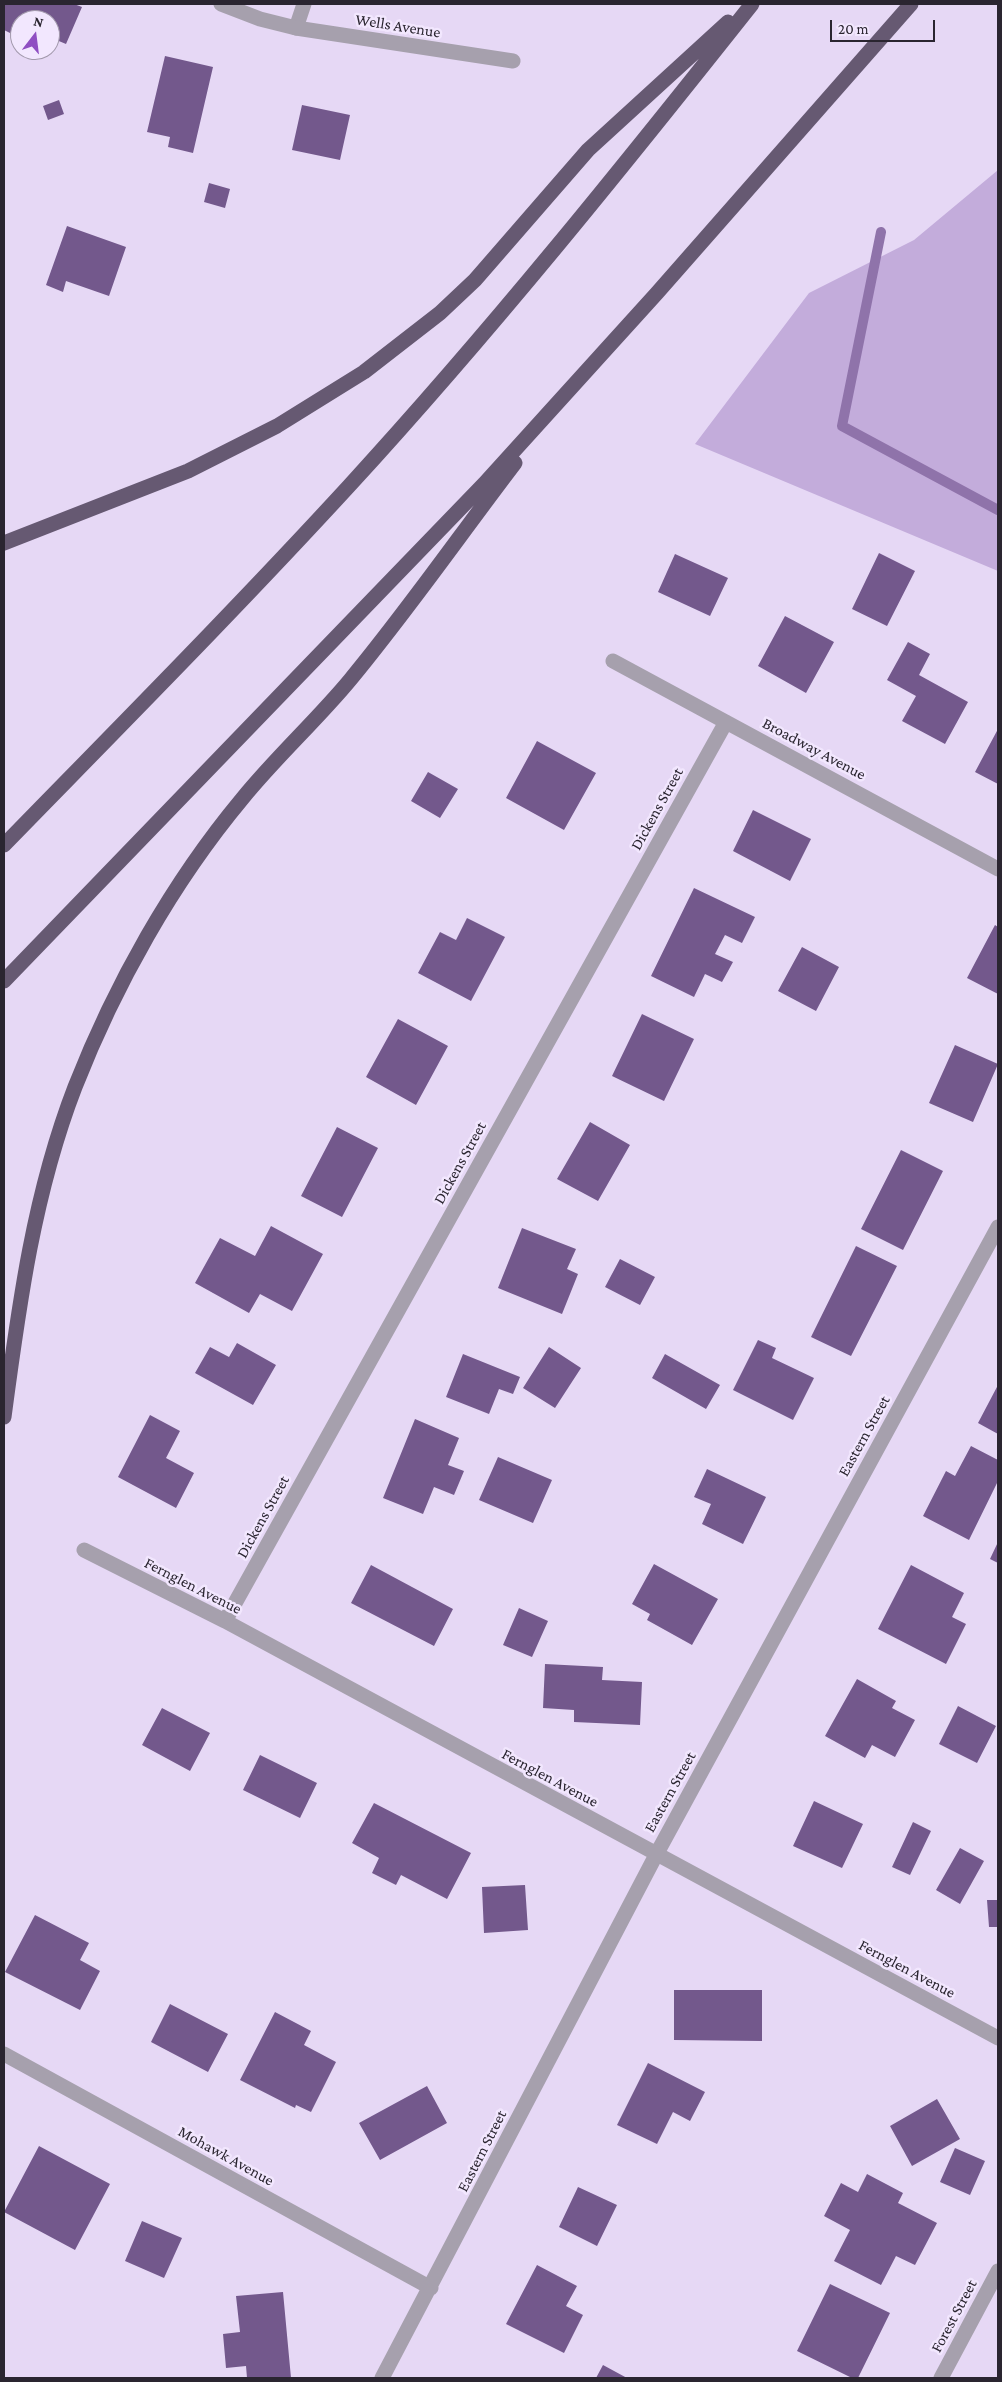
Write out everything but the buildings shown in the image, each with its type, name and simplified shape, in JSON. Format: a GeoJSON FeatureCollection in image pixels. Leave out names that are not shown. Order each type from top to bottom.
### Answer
{"type":"FeatureCollection","features":[{"type":"Feature","properties":{"kind":"highway"},"geometry":{"type":"LineString","coordinates":[[4,543],[188,471],[235,448],[278,426],[322,399],[404,343],[440,314],[475,280],[588,150],[748,4]]}},
{"type":"Feature","properties":{"kind":"highway"},"geometry":{"type":"LineString","coordinates":[[4,844],[261,580],[376,456],[528,281],[752,4]]}},
{"type":"Feature","properties":{"kind":"highway"},"geometry":{"type":"LineString","coordinates":[[4,981],[396,577],[570,390],[911,4]]}},
{"type":"Feature","properties":{"kind":"highway"},"geometry":{"type":"LineString","coordinates":[[4,1417],[27,1257],[48,1170],[76,1087],[137,958],[189,871],[239,802],[349,681],[570,390]]}},
{"type":"Feature","properties":{"kind":"street","name":"Wells Avenue"},"geometry":{"type":"LineString","coordinates":[[222,4],[260,19],[296,28],[512,61]]}},
{"type":"Feature","properties":{"kind":"street"},"geometry":{"type":"LineString","coordinates":[[296,28],[304,4]]}},
{"type":"Feature","properties":{"kind":"street","name":"Broadway Avenue"},"geometry":{"type":"LineString","coordinates":[[613,661],[998,869]]}},
{"type":"Feature","properties":{"kind":"street","name":"Dickens Street"},"geometry":{"type":"LineString","coordinates":[[225,1621],[726,722]]}},
{"type":"Feature","properties":{"kind":"street","name":"Eastern Street"},"geometry":{"type":"LineString","coordinates":[[382,2378],[431,2288],[656,1855],[998,1227]]}},
{"type":"Feature","properties":{"kind":"street","name":"Fernglen Avenue"},"geometry":{"type":"LineString","coordinates":[[84,1550],[225,1621],[998,2038]]}},
{"type":"Feature","properties":{"kind":"street","name":"Mohawk Avenue"},"geometry":{"type":"LineString","coordinates":[[4,2054],[431,2288]]}},
{"type":"Feature","properties":{"kind":"street","name":"Forest Street"},"geometry":{"type":"LineString","coordinates":[[941,2378],[998,2271]]}},
{"type":"Feature","properties":{"kind":"shaded area"},"geometry":{"type":"Polygon","coordinates":[[[998,170],[998,571],[695,444],[809,293],[914,240],[998,170]]]}},
{"type":"Feature","properties":{"kind":"waterway"},"geometry":{"type":"LineString","coordinates":[[881,232],[842,426],[998,510]]}}]}
